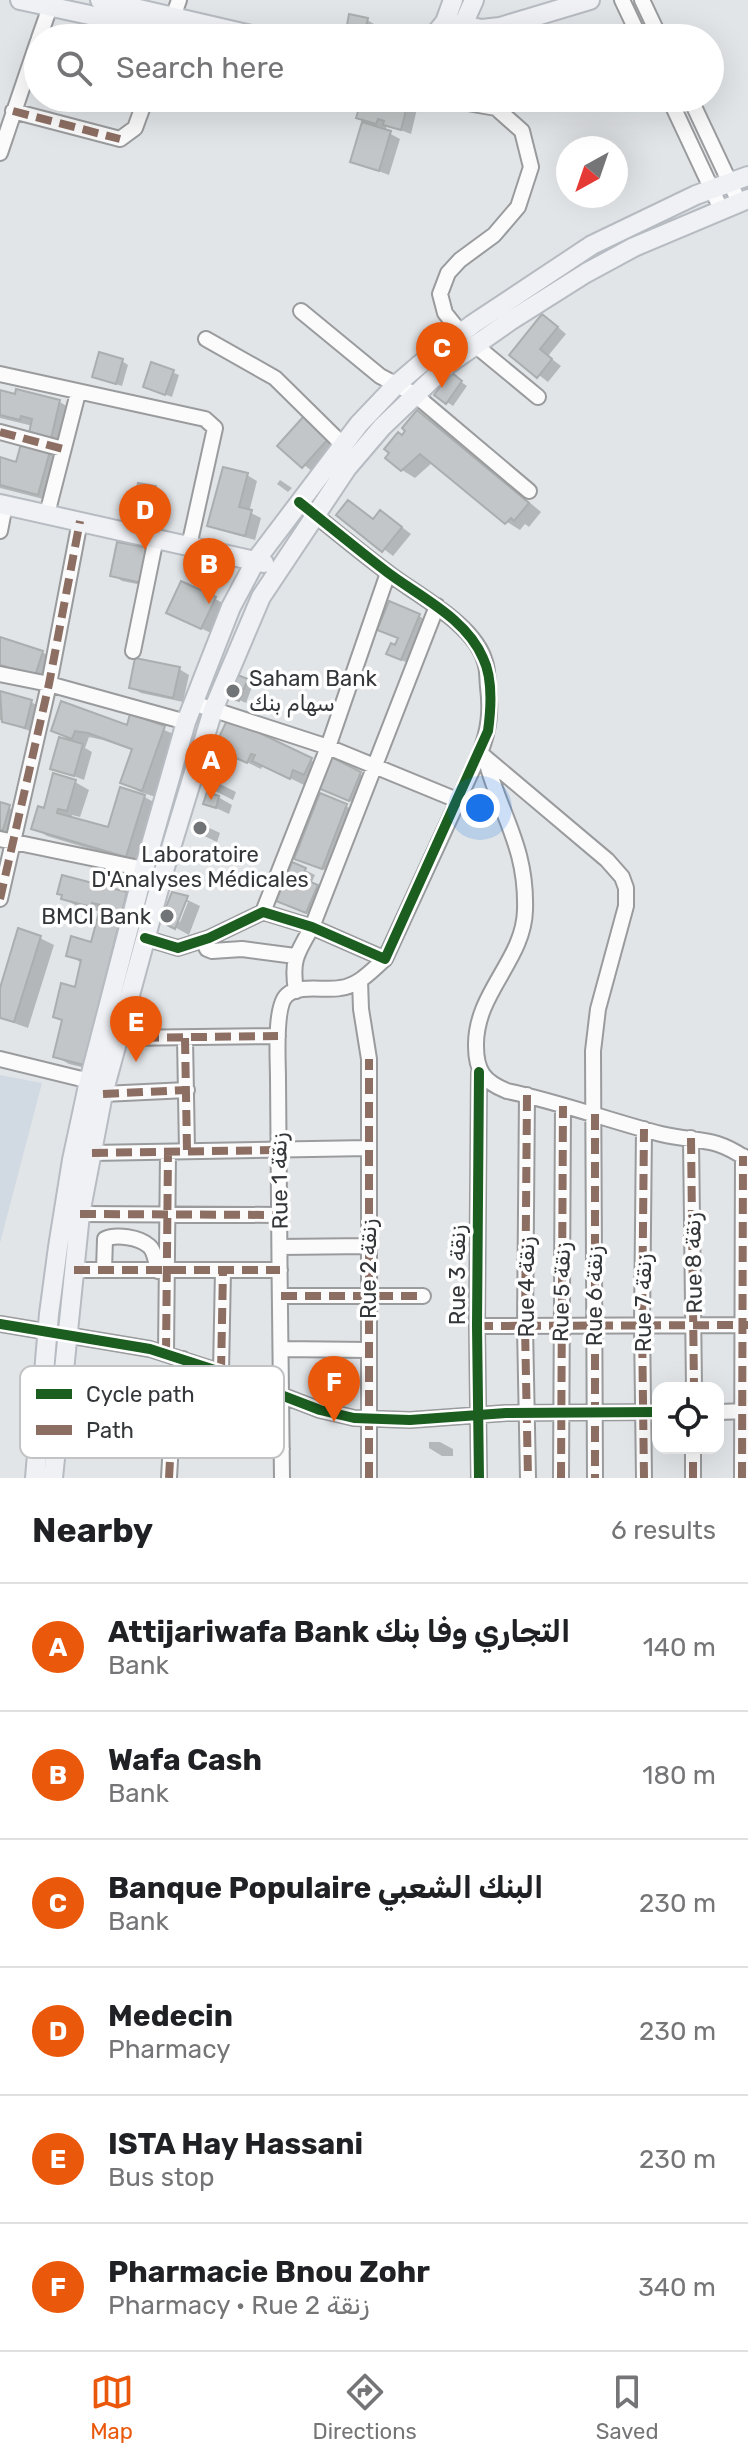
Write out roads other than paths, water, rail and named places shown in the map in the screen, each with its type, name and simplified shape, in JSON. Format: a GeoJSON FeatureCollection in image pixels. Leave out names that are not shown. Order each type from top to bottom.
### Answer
{"type":"FeatureCollection","features":[{"type":"Feature","properties":{"kind":"main road"},"geometry":{"type":"LineString","coordinates":[[20,0],[50,7],[172,22]]}},
{"type":"Feature","properties":{"kind":"main road"},"geometry":{"type":"LineString","coordinates":[[100,0],[172,22]]}},
{"type":"Feature","properties":{"kind":"main road"},"geometry":{"type":"LineString","coordinates":[[453,0],[453,24]]}},
{"type":"Feature","properties":{"kind":"main road"},"geometry":{"type":"LineString","coordinates":[[457,24],[474,0]]}},
{"type":"Feature","properties":{"kind":"main road"},"geometry":{"type":"LineString","coordinates":[[510,24],[590,0]]}},
{"type":"Feature","properties":{"kind":"main road"},"geometry":{"type":"LineString","coordinates":[[64,1366],[80,1214],[92,1153],[99,1087],[144,869],[186,722],[231,607],[256,560],[343,445],[397,384],[461,333],[592,245],[739,179]]}},
{"type":"Feature","properties":{"kind":"main road"},"geometry":{"type":"LineString","coordinates":[[45,1366],[69,1174],[119,1038],[145,938],[213,710],[261,597],[314,514],[356,458],[414,394],[475,345],[586,273],[634,247],[743,200]]}},
{"type":"Feature","properties":{"kind":"main road"},"geometry":{"type":"LineString","coordinates":[[3,504],[256,560],[278,569]]}},
{"type":"Feature","properties":{"kind":"main road"},"geometry":{"type":"LineString","coordinates":[[35,1478],[37,1458]]}},
{"type":"Feature","properties":{"kind":"main road"},"geometry":{"type":"LineString","coordinates":[[53,1478],[55,1458]]}},
{"type":"Feature","properties":{"kind":"street"},"geometry":{"type":"LineString","coordinates":[[622,0],[633,24]]}},
{"type":"Feature","properties":{"kind":"street"},"geometry":{"type":"LineString","coordinates":[[642,0],[653,24]]}},
{"type":"Feature","properties":{"kind":"street"},"geometry":{"type":"LineString","coordinates":[[44,24],[50,7]]}},
{"type":"Feature","properties":{"kind":"street"},"geometry":{"type":"LineString","coordinates":[[0,153],[24,79]]}},
{"type":"Feature","properties":{"kind":"street"},"geometry":{"type":"LineString","coordinates":[[13,111],[120,139],[135,128],[141,112]]}},
{"type":"Feature","properties":{"kind":"street"},"geometry":{"type":"LineString","coordinates":[[461,333],[445,313],[440,294],[448,273],[494,235],[518,207],[531,167],[522,131],[501,112]]}},
{"type":"Feature","properties":{"kind":"street"},"geometry":{"type":"LineString","coordinates":[[676,112],[721,209]]}},
{"type":"Feature","properties":{"kind":"street"},"geometry":{"type":"LineString","coordinates":[[698,112],[739,179],[743,200]]}},
{"type":"Feature","properties":{"kind":"street"},"geometry":{"type":"LineString","coordinates":[[301,311],[380,376],[414,394],[529,491]]}},
{"type":"Feature","properties":{"kind":"street"},"geometry":{"type":"LineString","coordinates":[[206,339],[275,378],[343,445]]}},
{"type":"Feature","properties":{"kind":"street"},"geometry":{"type":"LineString","coordinates":[[475,345],[538,397]]}},
{"type":"Feature","properties":{"kind":"street"},"geometry":{"type":"LineString","coordinates":[[0,374],[211,422],[215,428],[189,546]]}},
{"type":"Feature","properties":{"kind":"street"},"geometry":{"type":"LineString","coordinates":[[47,514],[78,393]]}},
{"type":"Feature","properties":{"kind":"street"},"geometry":{"type":"LineString","coordinates":[[0,432],[63,449]]}},
{"type":"Feature","properties":{"kind":"street"},"geometry":{"type":"LineString","coordinates":[[299,502],[388,573],[437,606],[467,633],[485,661],[491,710],[483,755],[457,800],[385,959],[360,981],[342,988],[296,991],[292,968],[295,956],[312,927],[437,606]]}},
{"type":"Feature","properties":{"kind":"street"},"geometry":{"type":"LineString","coordinates":[[0,531],[3,504]]}},
{"type":"Feature","properties":{"kind":"street"},"geometry":{"type":"LineString","coordinates":[[0,899],[6,840],[49,684],[80,521]]}},
{"type":"Feature","properties":{"kind":"street"},"geometry":{"type":"LineString","coordinates":[[133,651],[156,538]]}},
{"type":"Feature","properties":{"kind":"street"},"geometry":{"type":"LineString","coordinates":[[263,912],[328,747],[388,573]]}},
{"type":"Feature","properties":{"kind":"street"},"geometry":{"type":"LineString","coordinates":[[0,674],[49,684],[186,722]]}},
{"type":"Feature","properties":{"kind":"street"},"geometry":{"type":"LineString","coordinates":[[193,703],[328,747],[457,800]]}},
{"type":"Feature","properties":{"kind":"street","name":"Rue 3 زنقة"},"geometry":{"type":"LineString","coordinates":[[479,1478],[479,1072],[476,1029],[491,989],[517,941],[525,915],[520,851],[483,755]]}},
{"type":"Feature","properties":{"kind":"street","name":"Rue 6 زنقة"},"geometry":{"type":"LineString","coordinates":[[483,755],[607,860],[622,877],[626,888],[626,906],[598,1009],[593,1051],[595,1478]]}},
{"type":"Feature","properties":{"kind":"street"},"geometry":{"type":"LineString","coordinates":[[6,840],[144,869]]}},
{"type":"Feature","properties":{"kind":"street"},"geometry":{"type":"LineString","coordinates":[[145,938],[178,948],[263,912],[312,927],[385,959]]}},
{"type":"Feature","properties":{"kind":"street"},"geometry":{"type":"LineString","coordinates":[[203,940],[207,949],[212,951],[242,949],[295,956]]}},
{"type":"Feature","properties":{"kind":"street","name":"Rue 2 زنقة"},"geometry":{"type":"LineString","coordinates":[[360,981],[369,1059],[369,1478]]}},
{"type":"Feature","properties":{"kind":"street","name":"Rue 1 زنقة"},"geometry":{"type":"LineString","coordinates":[[281,1366],[278,1036],[281,1004],[285,996],[296,991]]}},
{"type":"Feature","properties":{"kind":"street"},"geometry":{"type":"LineString","coordinates":[[119,1038],[278,1036]]}},
{"type":"Feature","properties":{"kind":"street"},"geometry":{"type":"LineString","coordinates":[[185,1038],[187,1151]]}},
{"type":"Feature","properties":{"kind":"street"},"geometry":{"type":"LineString","coordinates":[[0,1059],[99,1087],[187,1090]]}},
{"type":"Feature","properties":{"kind":"street"},"geometry":{"type":"LineString","coordinates":[[479,1072],[490,1084],[644,1129],[708,1139],[746,1158],[742,1478]]}},
{"type":"Feature","properties":{"kind":"street","name":"Rue 4 زنقة"},"geometry":{"type":"LineString","coordinates":[[527,1095],[525,1327],[528,1478]]}},
{"type":"Feature","properties":{"kind":"street","name":"Rue 5 زنقة"},"geometry":{"type":"LineString","coordinates":[[561,1478],[563,1106]]}},
{"type":"Feature","properties":{"kind":"street","name":"Rue 7 زنقة"},"geometry":{"type":"LineString","coordinates":[[644,1129],[642,1325],[651,1412],[644,1478]]}},
{"type":"Feature","properties":{"kind":"street","name":"Rue 8 زنقة"},"geometry":{"type":"LineString","coordinates":[[691,1138],[694,1382]]}},
{"type":"Feature","properties":{"kind":"street"},"geometry":{"type":"LineString","coordinates":[[92,1153],[369,1148]]}},
{"type":"Feature","properties":{"kind":"street"},"geometry":{"type":"LineString","coordinates":[[166,1354],[163,1271],[168,1215],[168,1152]]}},
{"type":"Feature","properties":{"kind":"street"},"geometry":{"type":"LineString","coordinates":[[80,1214],[279,1215]]}},
{"type":"Feature","properties":{"kind":"street"},"geometry":{"type":"LineString","coordinates":[[104,1270],[105,1239],[121,1236],[148,1245],[163,1271]]}},
{"type":"Feature","properties":{"kind":"street"},"geometry":{"type":"LineString","coordinates":[[280,1247],[368,1246]]}},
{"type":"Feature","properties":{"kind":"street"},"geometry":{"type":"LineString","coordinates":[[74,1270],[280,1270]]}},
{"type":"Feature","properties":{"kind":"street"},"geometry":{"type":"LineString","coordinates":[[221,1366],[223,1270]]}},
{"type":"Feature","properties":{"kind":"street"},"geometry":{"type":"LineString","coordinates":[[281,1296],[423,1296]]}},
{"type":"Feature","properties":{"kind":"street"},"geometry":{"type":"LineString","coordinates":[[0,1324],[150,1349],[203,1366]]}},
{"type":"Feature","properties":{"kind":"street"},"geometry":{"type":"LineString","coordinates":[[477,1326],[744,1325]]}},
{"type":"Feature","properties":{"kind":"street"},"geometry":{"type":"LineString","coordinates":[[281,1349],[369,1350]]}},
{"type":"Feature","properties":{"kind":"street"},"geometry":{"type":"LineString","coordinates":[[183,1359],[183,1366]]}},
{"type":"Feature","properties":{"kind":"street"},"geometry":{"type":"LineString","coordinates":[[284,1396],[320,1410],[369,1419],[410,1420],[527,1412],[651,1412]]}},
{"type":"Feature","properties":{"kind":"street"},"geometry":{"type":"LineString","coordinates":[[724,1412],[745,1412]]}},
{"type":"Feature","properties":{"kind":"street"},"geometry":{"type":"LineString","coordinates":[[693,1454],[693,1478]]}},
{"type":"Feature","properties":{"kind":"street"},"geometry":{"type":"LineString","coordinates":[[169,1478],[170,1458]]}},
{"type":"Feature","properties":{"kind":"place","name":"Banque Populaire البنك الشعبي"},"geometry":{"type":"Point","coordinates":[442,388]}},
{"type":"Feature","properties":{"kind":"place","name":"Medecin"},"geometry":{"type":"Point","coordinates":[145,550]}},
{"type":"Feature","properties":{"kind":"place","name":"Wafa Cash"},"geometry":{"type":"Point","coordinates":[209,604]}},
{"type":"Feature","properties":{"kind":"place","name":"Saham Bank سهام بنك"},"geometry":{"type":"Point","coordinates":[233,691]}},
{"type":"Feature","properties":{"kind":"place","name":"Attijariwafa Bank التجاري وفا بنك"},"geometry":{"type":"Point","coordinates":[211,800]}},
{"type":"Feature","properties":{"kind":"place","name":"Laboratoire D'Analyses Médicales"},"geometry":{"type":"Point","coordinates":[200,828]}},
{"type":"Feature","properties":{"kind":"place","name":"BMCI Bank"},"geometry":{"type":"Point","coordinates":[167,916]}},
{"type":"Feature","properties":{"kind":"place","name":"ISTA Hay Hassani"},"geometry":{"type":"Point","coordinates":[136,1062]}},
{"type":"Feature","properties":{"kind":"place","name":"Pharmacie Bnou Zohr"},"geometry":{"type":"Point","coordinates":[334,1422]}}]}
